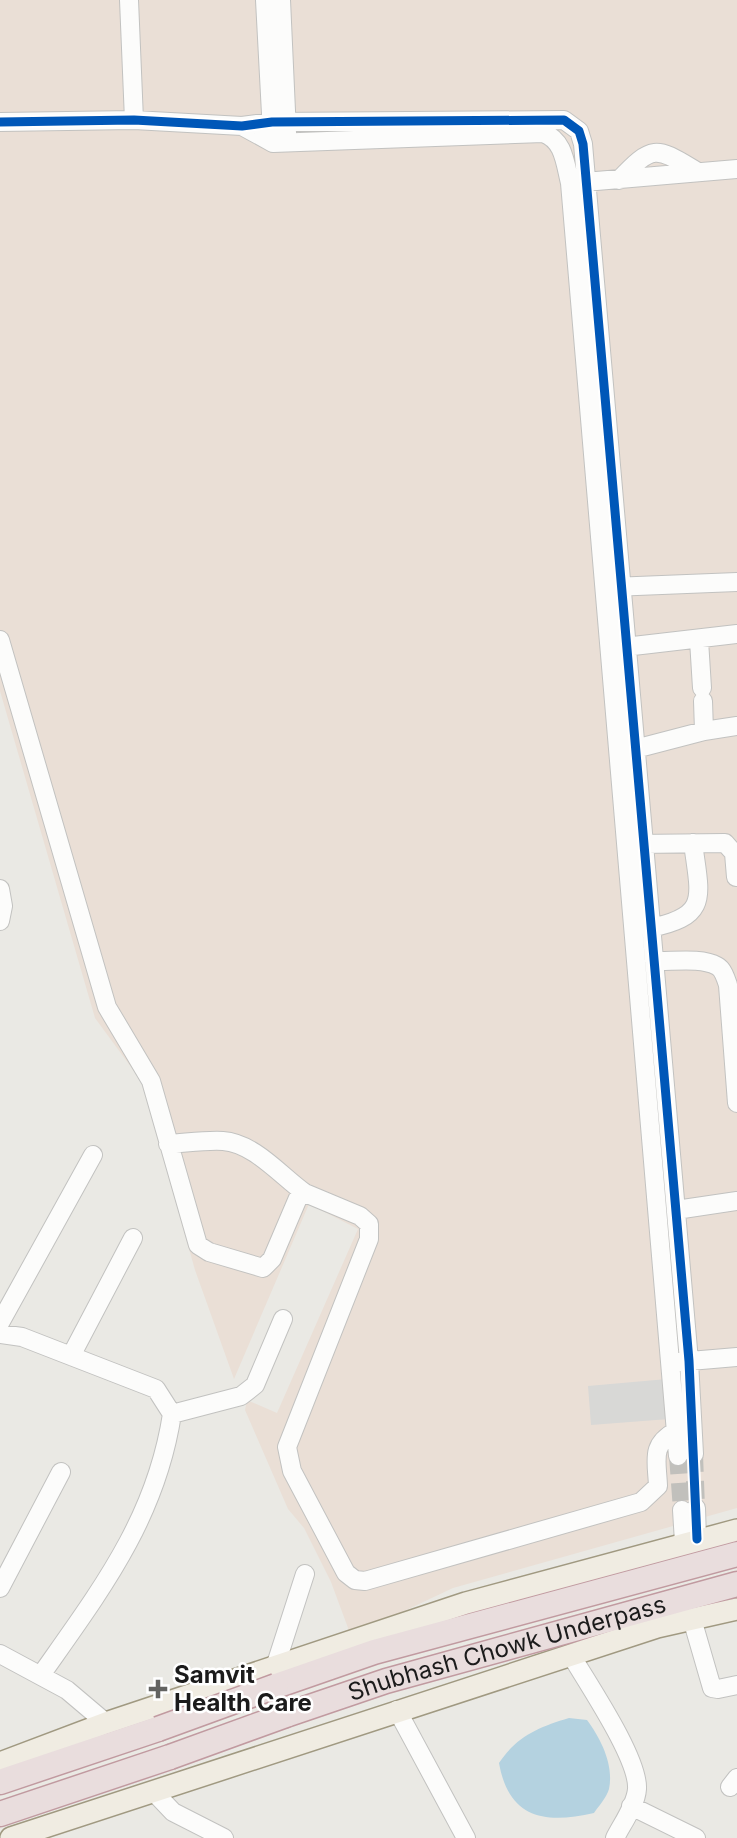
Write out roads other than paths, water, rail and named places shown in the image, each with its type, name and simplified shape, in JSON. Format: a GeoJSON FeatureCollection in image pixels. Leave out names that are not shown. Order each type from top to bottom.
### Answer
{"type":"FeatureCollection","features":[{"type":"Feature","properties":{"kind":"highway","name":"Shubhash Chowk Underpass"},"geometry":{"type":"LineString","coordinates":[[0,1782],[159,1729],[275,1677],[737,1554]]}},
{"type":"Feature","properties":{"kind":"highway","name":"Shubhash Chowk Underpass"},"geometry":{"type":"LineString","coordinates":[[0,1814],[386,1681],[737,1584]]}},
{"type":"Feature","properties":{"kind":"main road"},"geometry":{"type":"LineString","coordinates":[[0,1763],[106,1723],[219,1686],[275,1677],[466,1603],[737,1530]]}},
{"type":"Feature","properties":{"kind":"main road"},"geometry":{"type":"LineString","coordinates":[[11,1838],[44,1833],[153,1791],[571,1655],[692,1619],[736,1612]]}},
{"type":"Feature","properties":{"kind":"main road"},"geometry":{"type":"LineString","coordinates":[[219,1686],[241,1762]]}},
{"type":"Feature","properties":{"kind":"street"},"geometry":{"type":"LineString","coordinates":[[129,0],[134,120]]}},
{"type":"Feature","properties":{"kind":"street"},"geometry":{"type":"LineString","coordinates":[[265,0],[280,143]]}},
{"type":"Feature","properties":{"kind":"street"},"geometry":{"type":"LineString","coordinates":[[279,123],[281,0]]}},
{"type":"Feature","properties":{"kind":"street"},"geometry":{"type":"LineString","coordinates":[[0,121],[134,120],[242,127],[279,123],[564,120],[579,131],[583,144],[578,183],[614,587],[618,648],[680,1362],[686,1455],[676,1431],[680,1362],[677,1210],[650,928],[636,844],[635,749],[618,648]]}},
{"type":"Feature","properties":{"kind":"street"},"geometry":{"type":"LineString","coordinates":[[242,127],[280,143],[543,133],[554,136],[578,183]]}},
{"type":"Feature","properties":{"kind":"street"},"geometry":{"type":"LineString","coordinates":[[578,183],[737,169]]}},
{"type":"Feature","properties":{"kind":"street"},"geometry":{"type":"LineString","coordinates":[[614,587],[737,582]]}},
{"type":"Feature","properties":{"kind":"street"},"geometry":{"type":"LineString","coordinates":[[618,648],[737,634]]}},
{"type":"Feature","properties":{"kind":"street"},"geometry":{"type":"LineString","coordinates":[[0,640],[107,1007],[148,1073],[193,1236],[198,1245],[209,1252],[263,1268],[272,1259],[298,1198],[305,1193]]}},
{"type":"Feature","properties":{"kind":"street"},"geometry":{"type":"LineString","coordinates":[[699,640],[704,731]]}},
{"type":"Feature","properties":{"kind":"street"},"geometry":{"type":"LineString","coordinates":[[635,749],[704,731],[737,726]]}},
{"type":"Feature","properties":{"kind":"street"},"geometry":{"type":"LineString","coordinates":[[636,844],[713,841],[730,846],[736,877]]}},
{"type":"Feature","properties":{"kind":"street"},"geometry":{"type":"LineString","coordinates":[[650,928],[685,919],[694,911],[697,881],[693,843]]}},
{"type":"Feature","properties":{"kind":"street"},"geometry":{"type":"LineString","coordinates":[[0,890],[0,921]]}},
{"type":"Feature","properties":{"kind":"street"},"geometry":{"type":"LineString","coordinates":[[653,961],[703,963],[718,966],[724,975],[728,985],[737,1103]]}},
{"type":"Feature","properties":{"kind":"street"},"geometry":{"type":"LineString","coordinates":[[168,1144],[234,1143],[265,1159],[288,1183],[360,1216],[369,1224],[370,1233],[287,1447],[292,1471],[339,1564],[355,1580],[365,1581],[640,1502],[658,1486],[657,1446],[662,1438],[676,1431]]}},
{"type":"Feature","properties":{"kind":"street"},"geometry":{"type":"LineString","coordinates":[[0,1323],[93,1155]]}},
{"type":"Feature","properties":{"kind":"street"},"geometry":{"type":"LineString","coordinates":[[677,1210],[737,1201]]}},
{"type":"Feature","properties":{"kind":"street"},"geometry":{"type":"LineString","coordinates":[[71,1356],[133,1238]]}},
{"type":"Feature","properties":{"kind":"street"},"geometry":{"type":"LineString","coordinates":[[172,1414],[241,1396],[256,1384],[283,1319]]}},
{"type":"Feature","properties":{"kind":"street"},"geometry":{"type":"LineString","coordinates":[[0,1334],[22,1337],[156,1389],[172,1414],[160,1473],[126,1552],[41,1675]]}},
{"type":"Feature","properties":{"kind":"street"},"geometry":{"type":"LineString","coordinates":[[680,1362],[737,1357]]}},
{"type":"Feature","properties":{"kind":"street"},"geometry":{"type":"LineString","coordinates":[[0,1588],[61,1472]]}},
{"type":"Feature","properties":{"kind":"street"},"geometry":{"type":"LineString","coordinates":[[689,1509],[691,1541]]}},
{"type":"Feature","properties":{"kind":"street"},"geometry":{"type":"LineString","coordinates":[[275,1677],[305,1574]]}},
{"type":"Feature","properties":{"kind":"street"},"geometry":{"type":"LineString","coordinates":[[692,1619],[712,1688],[737,1685]]}},
{"type":"Feature","properties":{"kind":"street"},"geometry":{"type":"LineString","coordinates":[[0,1654],[41,1675],[85,1703],[106,1723]]}},
{"type":"Feature","properties":{"kind":"street"},"geometry":{"type":"LineString","coordinates":[[571,1655],[633,1767],[638,1792],[615,1838]]}},
{"type":"Feature","properties":{"kind":"street"},"geometry":{"type":"LineString","coordinates":[[397,1710],[466,1838]]}},
{"type":"Feature","properties":{"kind":"street"},"geometry":{"type":"LineString","coordinates":[[153,1791],[173,1812],[221,1837]]}},
{"type":"Feature","properties":{"kind":"street"},"geometry":{"type":"LineString","coordinates":[[631,1805],[676,1833],[696,1838]]}},
{"type":"Feature","properties":{"kind":"water"},"geometry":{"type":"Polygon","coordinates":[[[569,1718],[587,1720],[597,1735],[610,1771],[608,1792],[594,1813],[560,1818],[532,1813],[511,1796],[499,1763],[521,1739],[569,1718]]]}},
{"type":"Feature","properties":{"kind":"tunnel"},"geometry":{"type":"LineString","coordinates":[[694,1454],[696,1508]]}},
{"type":"Feature","properties":{"kind":"tunnel"},"geometry":{"type":"LineString","coordinates":[[678,1456],[682,1510]]}},
{"type":"Feature","properties":{"kind":"place","name":"Samvit Health Care"},"geometry":{"type":"Point","coordinates":[158,1689]}}]}
